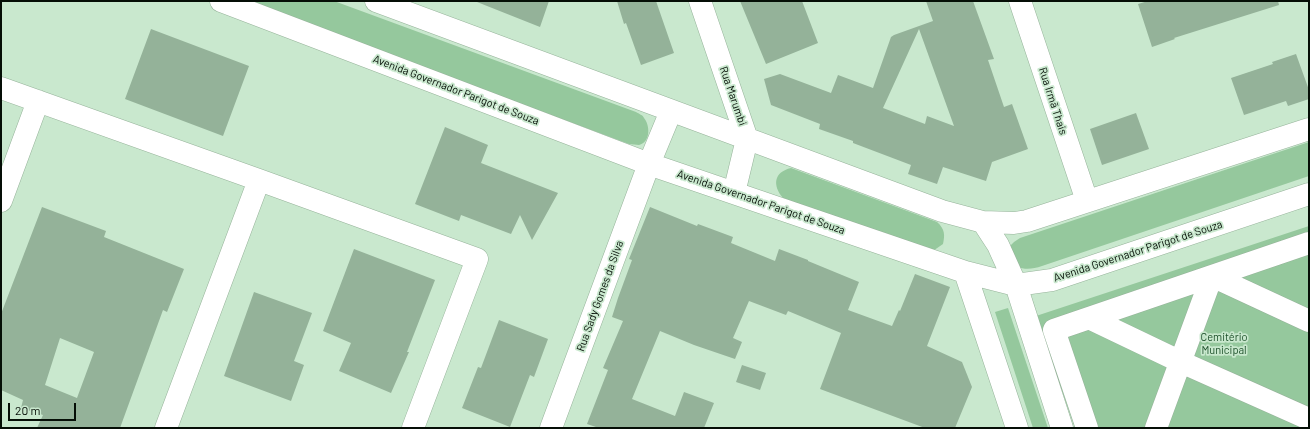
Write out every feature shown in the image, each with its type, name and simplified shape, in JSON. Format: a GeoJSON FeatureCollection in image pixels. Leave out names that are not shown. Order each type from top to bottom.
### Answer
{"type":"FeatureCollection","features":[{"type":"Feature","properties":{"kind":"street","name":"Avenida Governador Parigot de Souza"},"geometry":{"type":"LineString","coordinates":[[221,1],[649,164],[965,272],[1016,285],[1052,280],[1309,194]]}},
{"type":"Feature","properties":{"kind":"street"},"geometry":{"type":"LineString","coordinates":[[376,1],[942,211],[984,222],[1014,223],[1027,221],[1309,129]]}},
{"type":"Feature","properties":{"kind":"street","name":"Rua Marumbi"},"geometry":{"type":"LineString","coordinates":[[700,1],[747,138],[734,193]]}},
{"type":"Feature","properties":{"kind":"street","name":"Rua Irmã Thais"},"geometry":{"type":"LineString","coordinates":[[1020,1],[1087,201]]}},
{"type":"Feature","properties":{"kind":"street"},"geometry":{"type":"LineString","coordinates":[[1,88],[477,259],[413,428]]}},
{"type":"Feature","properties":{"kind":"street"},"geometry":{"type":"LineString","coordinates":[[1,201],[38,101]]}},
{"type":"Feature","properties":{"kind":"street","name":"Rua Sady Gomes da Silva"},"geometry":{"type":"LineString","coordinates":[[551,428],[649,164],[671,111]]}},
{"type":"Feature","properties":{"kind":"street"},"geometry":{"type":"LineString","coordinates":[[166,428],[259,180]]}},
{"type":"Feature","properties":{"kind":"street"},"geometry":{"type":"LineString","coordinates":[[984,222],[998,245],[1016,285],[1062,428]]}},
{"type":"Feature","properties":{"kind":"street"},"geometry":{"type":"LineString","coordinates":[[1087,428],[1054,330],[1309,243]]}},
{"type":"Feature","properties":{"kind":"street"},"geometry":{"type":"LineString","coordinates":[[965,272],[1017,428]]}},
{"type":"Feature","properties":{"kind":"street"},"geometry":{"type":"LineString","coordinates":[[1212,276],[1309,321]]}},
{"type":"Feature","properties":{"kind":"street"},"geometry":{"type":"LineString","coordinates":[[1156,428],[1212,276]]}},
{"type":"Feature","properties":{"kind":"street"},"geometry":{"type":"LineString","coordinates":[[1089,318],[1181,362],[1309,419]]}},
{"type":"Feature","properties":{"kind":"green space"},"geometry":{"type":"Polygon","coordinates":[[[246,1],[334,1],[636,112],[643,116],[646,121],[648,133],[646,140],[639,145],[629,144],[246,1]]]}},
{"type":"Feature","properties":{"kind":"green space"},"geometry":{"type":"Polygon","coordinates":[[[1309,142],[1309,176],[1039,267],[1026,269],[1017,267],[1010,246],[1020,238],[1309,142]]]}},
{"type":"Feature","properties":{"kind":"green space"},"geometry":{"type":"Polygon","coordinates":[[[791,168],[937,222],[942,227],[944,232],[943,244],[930,253],[783,198],[777,188],[776,180],[781,173],[791,168]]]}},
{"type":"Feature","properties":{"kind":"green space","name":"Cemitério Municipal"},"geometry":{"type":"Polygon","coordinates":[[[1309,226],[1309,428],[1075,428],[1036,316],[1309,226]]]}},
{"type":"Feature","properties":{"kind":"green space"},"geometry":{"type":"Polygon","coordinates":[[[1008,308],[1048,428],[1033,428],[995,312],[1008,308]]]}},
{"type":"Feature","properties":{"kind":"building"},"geometry":{"type":"Polygon","coordinates":[[[477,1],[549,1],[540,27],[477,1]]]}},
{"type":"Feature","properties":{"kind":"building"},"geometry":{"type":"Polygon","coordinates":[[[617,1],[656,1],[674,53],[641,65],[626,23],[624,24],[617,1]]]}},
{"type":"Feature","properties":{"kind":"building"},"geometry":{"type":"Polygon","coordinates":[[[740,1],[802,1],[818,43],[766,64],[740,1]]]}},
{"type":"Feature","properties":{"kind":"building"},"geometry":{"type":"Polygon","coordinates":[[[926,1],[973,1],[994,59],[988,60],[1004,107],[1012,104],[1028,149],[992,162],[986,181],[943,167],[937,184],[908,174],[911,165],[853,143],[853,141],[819,129],[820,124],[771,105],[764,79],[780,74],[831,93],[838,75],[873,88],[891,37],[933,21],[926,1]],[[919,29],[883,108],[925,124],[927,116],[954,126],[919,29]]]}},
{"type":"Feature","properties":{"kind":"building"},"geometry":{"type":"Polygon","coordinates":[[[1148,1],[1278,1],[1279,5],[1174,38],[1175,39],[1152,47],[1138,4],[1148,1]]]}},
{"type":"Feature","properties":{"kind":"building"},"geometry":{"type":"Polygon","coordinates":[[[151,29],[249,66],[223,136],[125,99],[151,29]]]}},
{"type":"Feature","properties":{"kind":"building"},"geometry":{"type":"Polygon","coordinates":[[[1296,54],[1309,90],[1309,99],[1288,106],[1286,101],[1244,115],[1231,78],[1273,64],[1272,62],[1296,54]]]}},
{"type":"Feature","properties":{"kind":"building"},"geometry":{"type":"Polygon","coordinates":[[[1136,113],[1149,149],[1102,165],[1090,129],[1136,113]]]}},
{"type":"Feature","properties":{"kind":"building"},"geometry":{"type":"Polygon","coordinates":[[[445,127],[488,145],[481,163],[558,193],[532,240],[520,215],[511,234],[461,215],[459,221],[415,204],[445,127]]]}},
{"type":"Feature","properties":{"kind":"building"},"geometry":{"type":"Polygon","coordinates":[[[42,207],[106,231],[104,237],[184,269],[167,312],[163,310],[120,428],[37,428],[43,415],[21,408],[23,400],[1,390],[1,314],[42,207]],[[60,338],[45,385],[77,398],[94,352],[60,338]]]}},
{"type":"Feature","properties":{"kind":"building"},"geometry":{"type":"Polygon","coordinates":[[[650,207],[697,226],[698,224],[733,237],[731,243],[775,261],[779,249],[859,282],[848,310],[892,326],[899,310],[900,311],[915,274],[950,287],[927,346],[962,362],[972,387],[955,428],[925,428],[820,389],[841,333],[788,311],[786,315],[749,301],[733,338],[742,342],[735,359],[694,345],[660,331],[632,399],[675,416],[684,392],[714,403],[704,428],[599,428],[587,424],[608,370],[603,368],[623,321],[612,317],[632,260],[629,259],[650,207]]]}},
{"type":"Feature","properties":{"kind":"building"},"geometry":{"type":"Polygon","coordinates":[[[354,249],[435,280],[407,352],[409,352],[391,393],[339,371],[351,343],[323,331],[354,249]]]}},
{"type":"Feature","properties":{"kind":"building"},"geometry":{"type":"Polygon","coordinates":[[[254,292],[312,313],[294,361],[304,365],[291,401],[224,376],[254,292]]]}},
{"type":"Feature","properties":{"kind":"building"},"geometry":{"type":"Polygon","coordinates":[[[499,320],[548,339],[534,377],[530,375],[510,427],[462,408],[478,367],[481,368],[499,320]]]}},
{"type":"Feature","properties":{"kind":"building"},"geometry":{"type":"Polygon","coordinates":[[[742,365],[766,373],[760,390],[736,382],[742,365]]]}}]}
